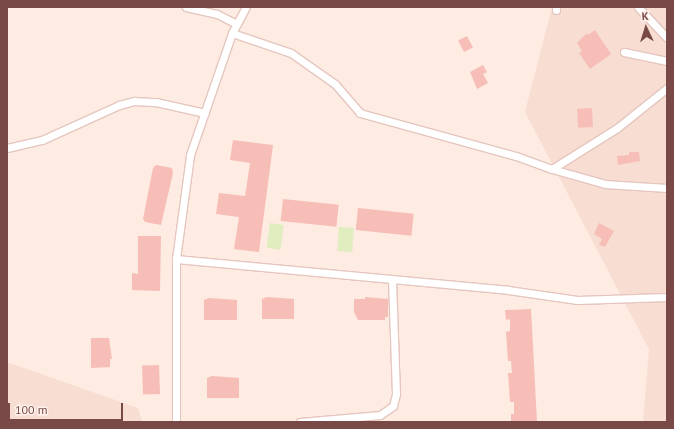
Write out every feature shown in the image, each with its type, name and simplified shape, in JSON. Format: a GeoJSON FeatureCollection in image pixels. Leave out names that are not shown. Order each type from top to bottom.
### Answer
{"type":"FeatureCollection","features":[{"type":"Feature","properties":{"kind":"street"},"geometry":{"type":"LineString","coordinates":[[186,7],[217,14],[237,24]]}},
{"type":"Feature","properties":{"kind":"street"},"geometry":{"type":"LineString","coordinates":[[176,422],[176,259],[190,155],[232,33],[246,7]]}},
{"type":"Feature","properties":{"kind":"street"},"geometry":{"type":"LineString","coordinates":[[638,7],[667,38]]}},
{"type":"Feature","properties":{"kind":"street"},"geometry":{"type":"LineString","coordinates":[[232,33],[291,53],[335,84],[360,112],[516,156],[552,169],[605,184],[667,188]]}},
{"type":"Feature","properties":{"kind":"street"},"geometry":{"type":"LineString","coordinates":[[624,52],[667,61]]}},
{"type":"Feature","properties":{"kind":"street"},"geometry":{"type":"LineString","coordinates":[[552,169],[617,128],[667,88]]}},
{"type":"Feature","properties":{"kind":"street"},"geometry":{"type":"LineString","coordinates":[[7,148],[42,140],[119,105],[134,101],[156,102],[205,113]]}},
{"type":"Feature","properties":{"kind":"street"},"geometry":{"type":"LineString","coordinates":[[176,259],[508,290],[577,300],[667,297]]}},
{"type":"Feature","properties":{"kind":"street"},"geometry":{"type":"LineString","coordinates":[[300,422],[380,415],[392,406],[396,394],[392,280]]}},
{"type":"Feature","properties":{"kind":"shaded area"},"geometry":{"type":"Polygon","coordinates":[[[552,7],[667,7],[667,422],[643,422],[649,349],[525,112],[552,7]]]}},
{"type":"Feature","properties":{"kind":"shaded area"},"geometry":{"type":"Polygon","coordinates":[[[7,362],[138,408],[142,422],[7,422],[7,362]]]}},
{"type":"Feature","properties":{"kind":"green space"},"geometry":{"type":"Polygon","coordinates":[[[270,223],[284,225],[280,250],[267,248],[270,223]]]}},
{"type":"Feature","properties":{"kind":"green space"},"geometry":{"type":"Polygon","coordinates":[[[339,227],[354,228],[352,252],[337,251],[339,227]]]}},
{"type":"Feature","properties":{"kind":"building"},"geometry":{"type":"Polygon","coordinates":[[[595,30],[611,54],[590,69],[579,53],[582,51],[577,43],[587,33],[588,35],[595,30]]]}},
{"type":"Feature","properties":{"kind":"building"},"geometry":{"type":"Polygon","coordinates":[[[467,36],[473,48],[464,52],[458,41],[467,36]]]}},
{"type":"Feature","properties":{"kind":"building"},"geometry":{"type":"Polygon","coordinates":[[[483,65],[487,72],[483,74],[488,83],[477,89],[470,72],[483,65]]]}},
{"type":"Feature","properties":{"kind":"building"},"geometry":{"type":"Polygon","coordinates":[[[592,108],[593,127],[578,128],[577,109],[592,108]]]}},
{"type":"Feature","properties":{"kind":"building"},"geometry":{"type":"Polygon","coordinates":[[[233,140],[273,145],[259,252],[234,249],[239,217],[216,214],[219,193],[245,196],[250,163],[230,160],[233,140]]]}},
{"type":"Feature","properties":{"kind":"building"},"geometry":{"type":"Polygon","coordinates":[[[629,152],[639,152],[640,161],[618,165],[617,156],[629,155],[629,152]]]}},
{"type":"Feature","properties":{"kind":"building"},"geometry":{"type":"Polygon","coordinates":[[[156,165],[172,168],[173,173],[161,225],[145,222],[143,219],[153,168],[156,165]]]}},
{"type":"Feature","properties":{"kind":"building"},"geometry":{"type":"Polygon","coordinates":[[[283,199],[339,205],[336,227],[281,221],[283,199]]]}},
{"type":"Feature","properties":{"kind":"building"},"geometry":{"type":"Polygon","coordinates":[[[358,208],[414,214],[411,236],[356,230],[358,208]]]}},
{"type":"Feature","properties":{"kind":"building"},"geometry":{"type":"Polygon","coordinates":[[[599,223],[614,231],[605,247],[599,245],[602,239],[594,234],[599,223]]]}},
{"type":"Feature","properties":{"kind":"building"},"geometry":{"type":"Polygon","coordinates":[[[138,236],[161,236],[160,291],[132,290],[132,273],[138,274],[138,236]]]}},
{"type":"Feature","properties":{"kind":"building"},"geometry":{"type":"Polygon","coordinates":[[[267,297],[294,299],[294,319],[262,319],[262,299],[267,297]]]}},
{"type":"Feature","properties":{"kind":"building"},"geometry":{"type":"Polygon","coordinates":[[[365,297],[388,299],[388,317],[385,317],[385,320],[358,320],[354,312],[354,299],[365,299],[365,297]]]}},
{"type":"Feature","properties":{"kind":"building"},"geometry":{"type":"Polygon","coordinates":[[[209,298],[237,300],[237,320],[204,320],[204,300],[209,298]]]}},
{"type":"Feature","properties":{"kind":"building"},"geometry":{"type":"Polygon","coordinates":[[[531,309],[537,422],[511,422],[511,414],[514,414],[514,402],[510,402],[508,373],[512,373],[511,361],[508,361],[506,332],[510,331],[510,319],[506,320],[505,310],[531,309]]]}},
{"type":"Feature","properties":{"kind":"building"},"geometry":{"type":"Polygon","coordinates":[[[91,338],[109,338],[112,359],[110,359],[110,367],[91,368],[91,338]]]}},
{"type":"Feature","properties":{"kind":"building"},"geometry":{"type":"Polygon","coordinates":[[[159,365],[160,394],[143,395],[142,366],[159,365]]]}},
{"type":"Feature","properties":{"kind":"building"},"geometry":{"type":"Polygon","coordinates":[[[212,376],[239,378],[239,398],[207,398],[207,378],[212,376]]]}}]}
